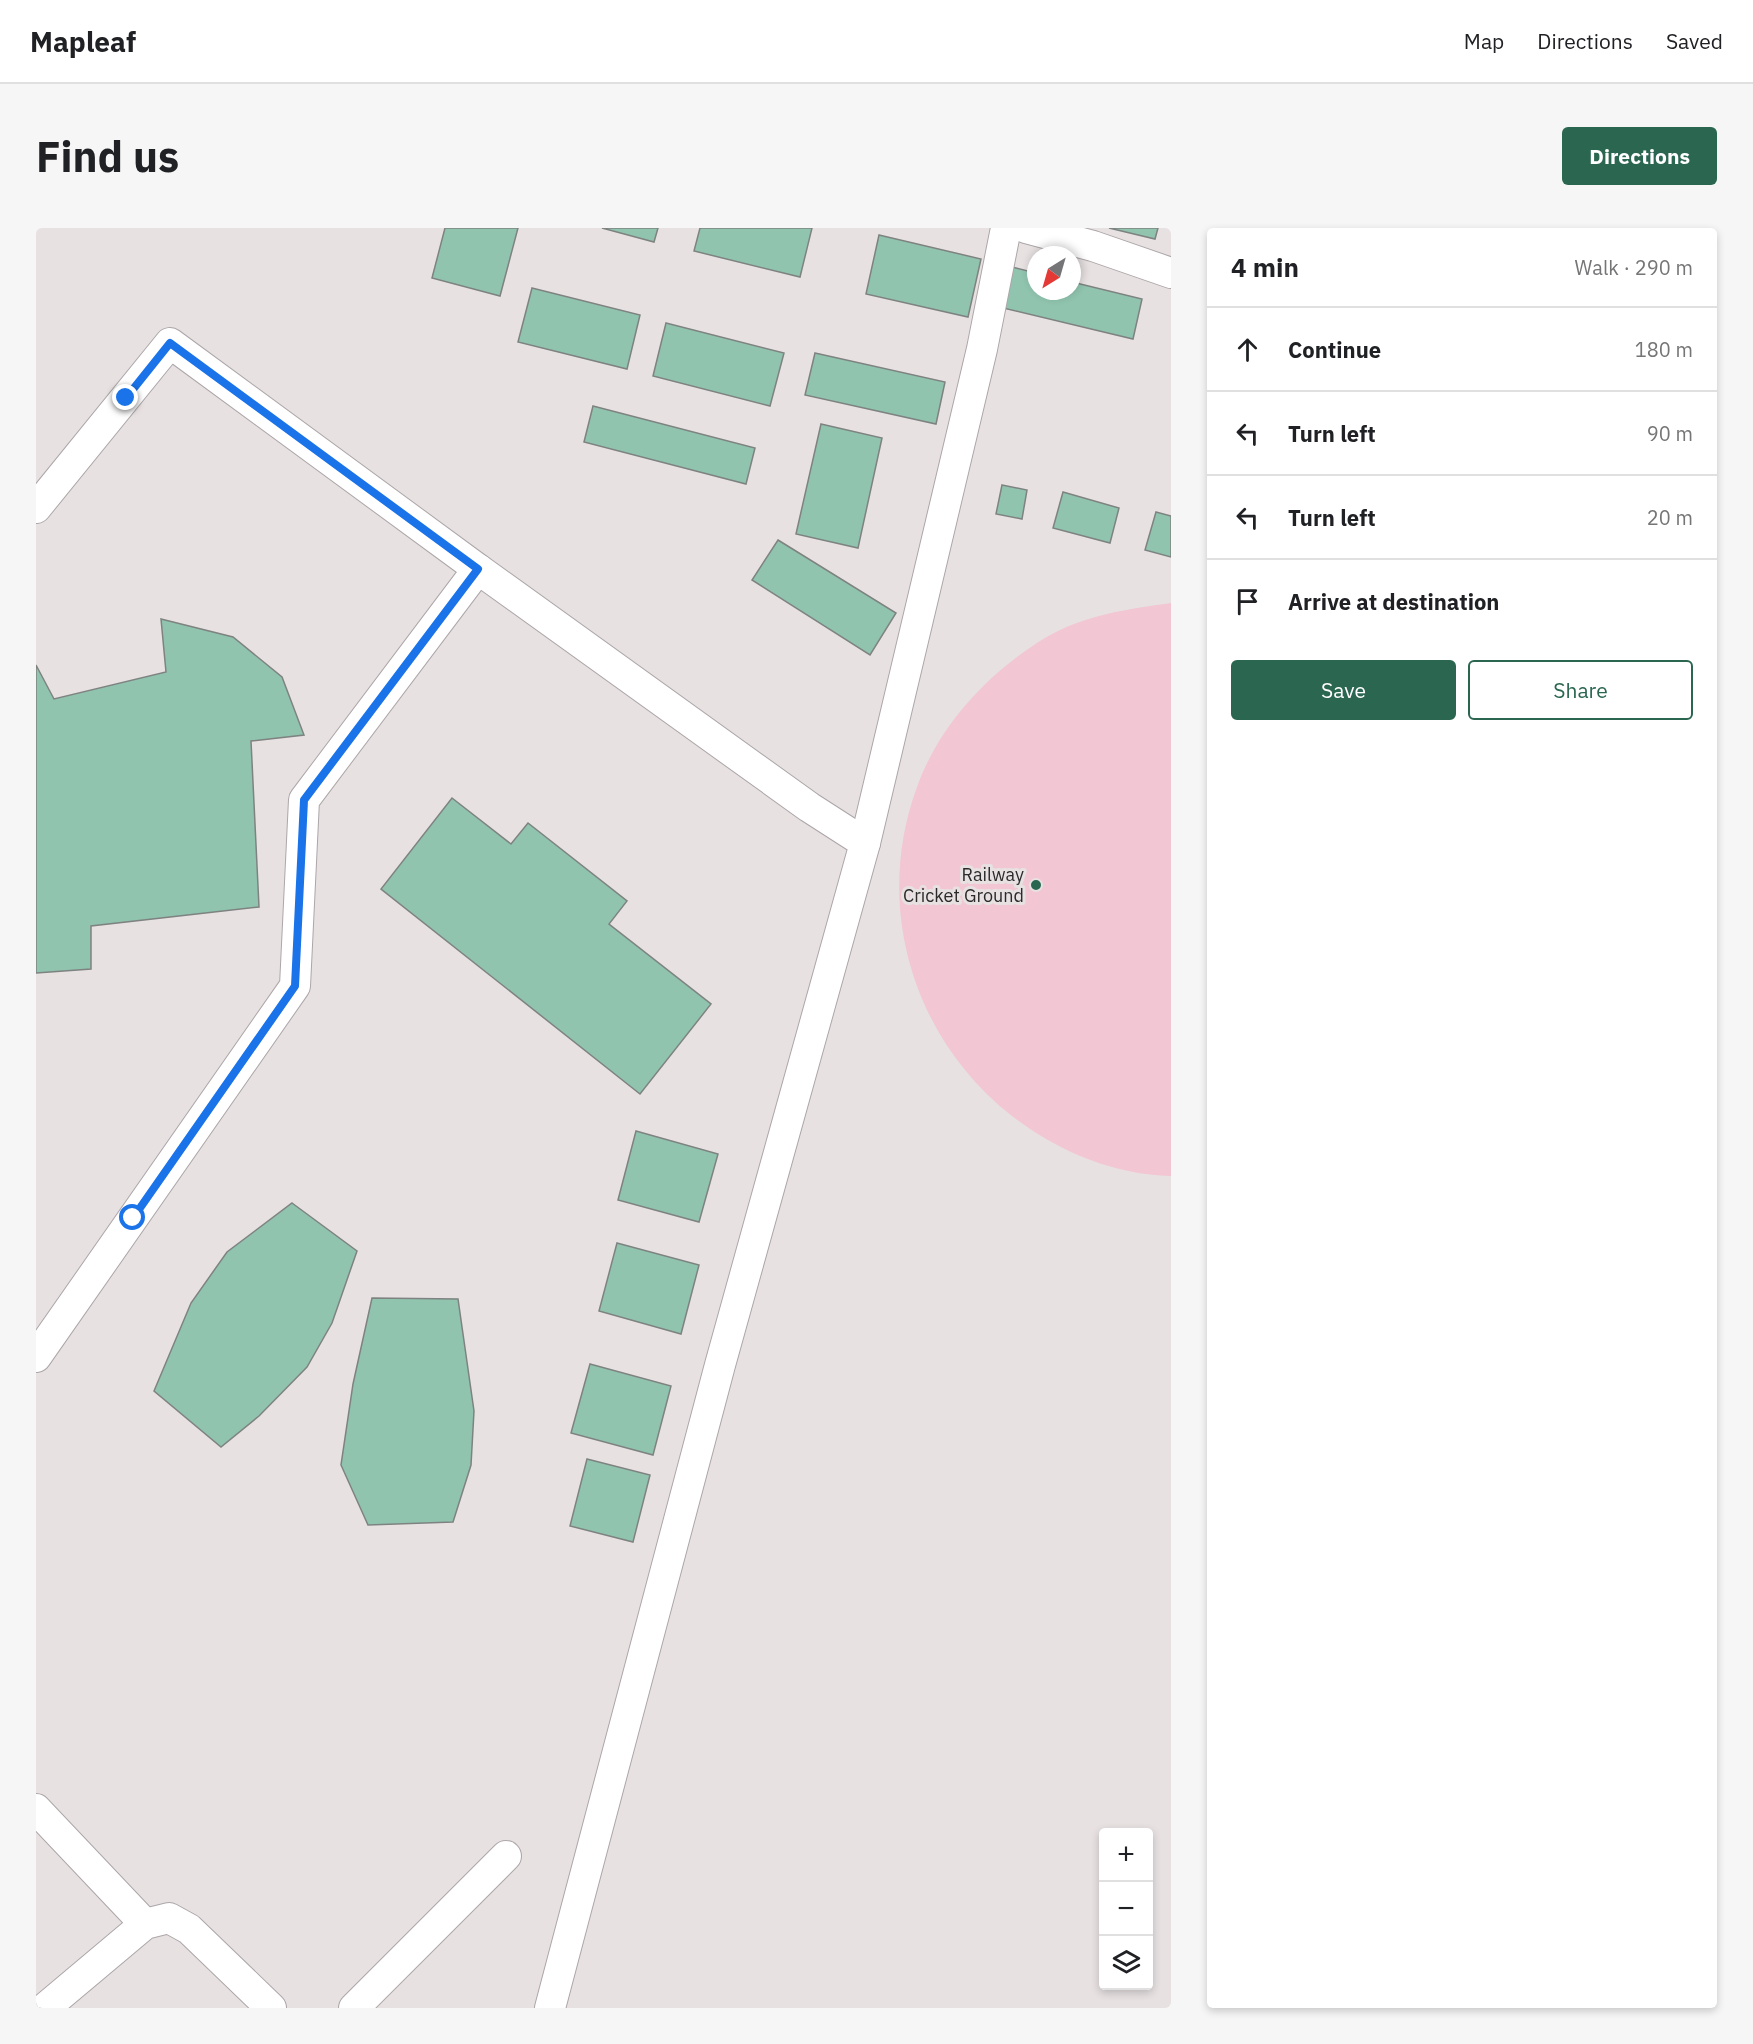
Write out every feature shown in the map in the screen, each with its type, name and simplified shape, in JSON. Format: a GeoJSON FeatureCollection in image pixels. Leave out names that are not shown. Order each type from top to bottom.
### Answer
{"type":"FeatureCollection","features":[{"type":"Feature","properties":{"kind":"street"},"geometry":{"type":"LineString","coordinates":[[550,2008],[723,1354],[865,843],[982,349],[1006,228]]}},
{"type":"Feature","properties":{"kind":"street"},"geometry":{"type":"LineString","coordinates":[[1026,228],[1093,246],[1171,273]]}},
{"type":"Feature","properties":{"kind":"street"},"geometry":{"type":"LineString","coordinates":[[36,508],[170,343],[478,569],[809,807],[865,843]]}},
{"type":"Feature","properties":{"kind":"street"},"geometry":{"type":"LineString","coordinates":[[38,1351],[295,986],[304,800],[478,569]]}},
{"type":"Feature","properties":{"kind":"street"},"geometry":{"type":"LineString","coordinates":[[36,1809],[145,1924]]}},
{"type":"Feature","properties":{"kind":"street"},"geometry":{"type":"LineString","coordinates":[[354,2008],[506,1856]]}},
{"type":"Feature","properties":{"kind":"street"},"geometry":{"type":"LineString","coordinates":[[45,2008],[145,1924],[168,1918],[189,1929],[271,2008]]}},
{"type":"Feature","properties":{"kind":"shaded area","name":"Railway Cricket Ground"},"geometry":{"type":"Polygon","coordinates":[[[1171,603],[1171,1176],[1150,1175],[1108,1166],[1067,1150],[1029,1129],[978,1085],[949,1049],[927,1009],[911,967],[902,923],[899,878],[904,832],[917,787],[938,742],[968,702],[1004,667],[1060,630],[1106,614],[1171,603]]]}},
{"type":"Feature","properties":{"kind":"building"},"geometry":{"type":"Polygon","coordinates":[[[445,228],[518,228],[500,296],[432,278],[445,228]]]}},
{"type":"Feature","properties":{"kind":"building"},"geometry":{"type":"Polygon","coordinates":[[[602,228],[658,228],[654,242],[602,228]]]}},
{"type":"Feature","properties":{"kind":"building"},"geometry":{"type":"Polygon","coordinates":[[[700,228],[812,228],[800,277],[694,251],[700,228]]]}},
{"type":"Feature","properties":{"kind":"building"},"geometry":{"type":"Polygon","coordinates":[[[1109,228],[1158,228],[1155,239],[1109,228]]]}},
{"type":"Feature","properties":{"kind":"building"},"geometry":{"type":"Polygon","coordinates":[[[879,235],[981,259],[968,317],[866,294],[879,235]]]}},
{"type":"Feature","properties":{"kind":"building"},"geometry":{"type":"Polygon","coordinates":[[[1012,267],[1027,271],[1027,300],[1081,300],[1081,284],[1142,299],[1133,339],[1003,308],[1012,267]]]}},
{"type":"Feature","properties":{"kind":"building"},"geometry":{"type":"Polygon","coordinates":[[[532,288],[640,315],[627,369],[518,342],[532,288]]]}},
{"type":"Feature","properties":{"kind":"building"},"geometry":{"type":"Polygon","coordinates":[[[666,323],[784,353],[770,406],[653,376],[666,323]]]}},
{"type":"Feature","properties":{"kind":"building"},"geometry":{"type":"Polygon","coordinates":[[[815,353],[945,382],[936,424],[805,395],[815,353]]]}},
{"type":"Feature","properties":{"kind":"building"},"geometry":{"type":"Polygon","coordinates":[[[593,406],[755,448],[746,484],[584,442],[593,406]]]}},
{"type":"Feature","properties":{"kind":"building"},"geometry":{"type":"Polygon","coordinates":[[[821,424],[882,438],[858,548],[796,534],[821,424]]]}},
{"type":"Feature","properties":{"kind":"building"},"geometry":{"type":"Polygon","coordinates":[[[1002,485],[1027,490],[1022,519],[996,514],[1002,485]]]}},
{"type":"Feature","properties":{"kind":"building"},"geometry":{"type":"Polygon","coordinates":[[[1063,492],[1119,508],[1110,543],[1053,528],[1063,492]]]}},
{"type":"Feature","properties":{"kind":"building"},"geometry":{"type":"Polygon","coordinates":[[[1156,512],[1171,516],[1171,557],[1145,550],[1156,512]]]}},
{"type":"Feature","properties":{"kind":"building"},"geometry":{"type":"Polygon","coordinates":[[[778,540],[896,613],[870,655],[752,580],[778,540]]]}},
{"type":"Feature","properties":{"kind":"building"},"geometry":{"type":"Polygon","coordinates":[[[161,619],[233,637],[282,677],[304,735],[251,741],[259,907],[91,926],[91,969],[36,973],[36,665],[54,699],[166,672],[161,619]]]}},
{"type":"Feature","properties":{"kind":"building"},"geometry":{"type":"Polygon","coordinates":[[[452,798],[511,844],[528,823],[627,901],[609,924],[711,1004],[640,1094],[381,889],[452,798]]]}},
{"type":"Feature","properties":{"kind":"building"},"geometry":{"type":"Polygon","coordinates":[[[636,1131],[718,1154],[699,1222],[618,1200],[636,1131]]]}},
{"type":"Feature","properties":{"kind":"building"},"geometry":{"type":"Polygon","coordinates":[[[292,1203],[357,1251],[332,1323],[307,1367],[259,1416],[221,1447],[154,1391],[191,1303],[227,1252],[292,1203]]]}},
{"type":"Feature","properties":{"kind":"building"},"geometry":{"type":"Polygon","coordinates":[[[617,1243],[699,1265],[681,1334],[599,1311],[617,1243]]]}},
{"type":"Feature","properties":{"kind":"building"},"geometry":{"type":"Polygon","coordinates":[[[372,1298],[458,1299],[474,1411],[471,1465],[453,1522],[368,1525],[341,1465],[353,1384],[372,1298]]]}},
{"type":"Feature","properties":{"kind":"building"},"geometry":{"type":"Polygon","coordinates":[[[590,1364],[671,1386],[653,1455],[571,1433],[590,1364]]]}},
{"type":"Feature","properties":{"kind":"building"},"geometry":{"type":"Polygon","coordinates":[[[587,1459],[650,1475],[633,1542],[570,1526],[587,1459]]]}},
{"type":"Feature","properties":{"kind":"place","name":"Railway Cricket Ground"},"geometry":{"type":"Point","coordinates":[1036,885]}},
{"type":"Feature","properties":{"kind":"route"},"geometry":{"type":"LineString","coordinates":[[126,398],[170,343],[478,569],[304,800],[295,986],[133,1218]]}}]}
